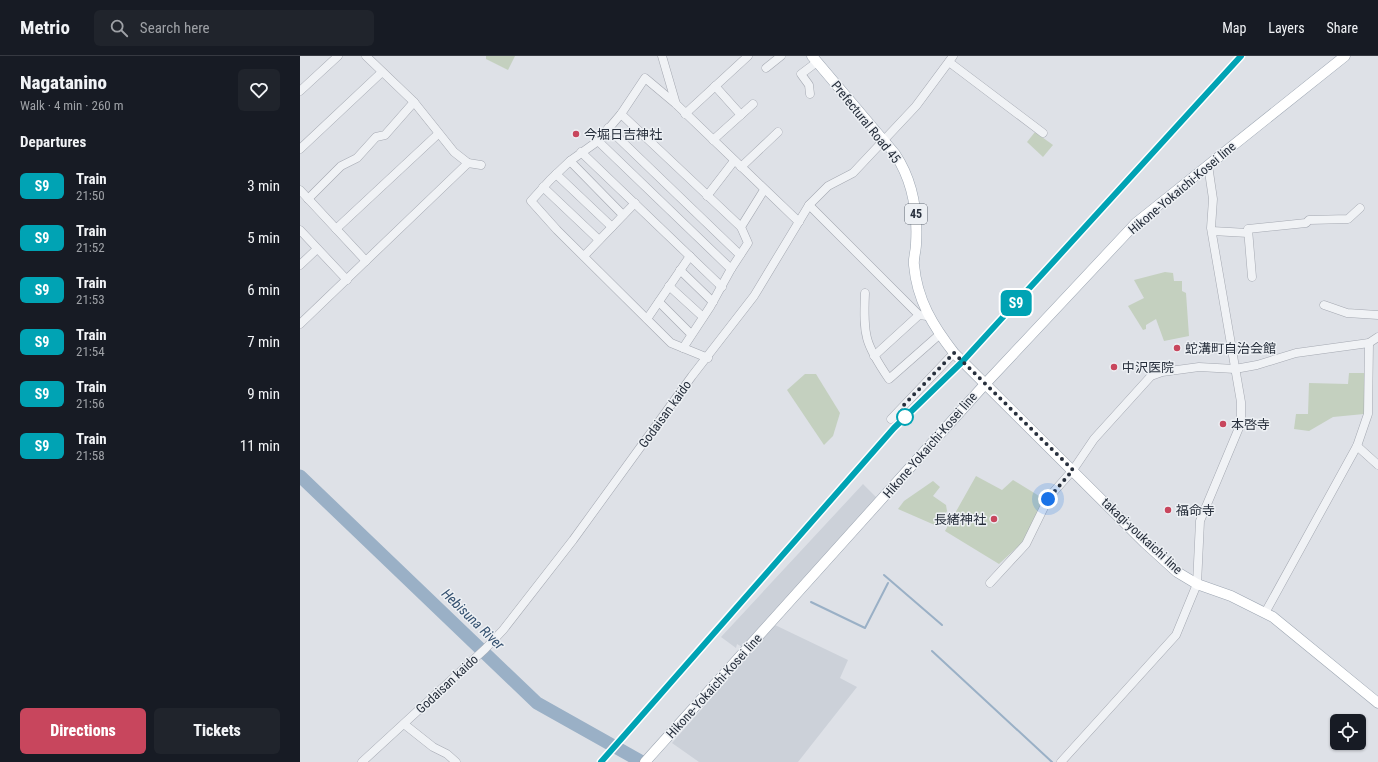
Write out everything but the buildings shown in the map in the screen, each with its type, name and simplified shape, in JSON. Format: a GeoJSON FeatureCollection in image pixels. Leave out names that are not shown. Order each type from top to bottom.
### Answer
{"type":"FeatureCollection","features":[{"type":"Feature","properties":{"kind":"main road","name":"Hikone-Yokaichi-Kosei line"},"geometry":{"type":"LineString","coordinates":[[646,761],[986,383],[1136,223],[1345,56]]}},
{"type":"Feature","properties":{"kind":"main road","name":"Prefectural Road 45"},"geometry":{"type":"LineString","coordinates":[[815,59],[904,168],[913,191],[916,222],[914,265],[923,315],[954,353],[986,383]]}},
{"type":"Feature","properties":{"kind":"main road","name":"takagi-youkaichi line"},"geometry":{"type":"LineString","coordinates":[[986,383],[1155,552],[1177,572],[1197,584],[1232,596],[1265,613],[1378,703]]}},
{"type":"Feature","properties":{"kind":"street"},"geometry":{"type":"LineString","coordinates":[[300,91],[338,56]]}},
{"type":"Feature","properties":{"kind":"street"},"geometry":{"type":"LineString","coordinates":[[366,56],[414,102],[438,134],[454,152],[468,163],[481,165]]}},
{"type":"Feature","properties":{"kind":"street"},"geometry":{"type":"LineString","coordinates":[[662,56],[676,104]]}},
{"type":"Feature","properties":{"kind":"street"},"geometry":{"type":"LineString","coordinates":[[685,114],[748,56]]}},
{"type":"Feature","properties":{"kind":"street"},"geometry":{"type":"LineString","coordinates":[[766,68],[781,56]]}},
{"type":"Feature","properties":{"kind":"street"},"geometry":{"type":"LineString","coordinates":[[810,94],[809,85],[801,74],[815,59]]}},
{"type":"Feature","properties":{"kind":"street"},"geometry":{"type":"LineString","coordinates":[[951,59],[1043,133]]}},
{"type":"Feature","properties":{"kind":"street","name":"Godaisan kaido"},"geometry":{"type":"LineString","coordinates":[[362,762],[483,651],[503,630],[573,540],[692,376],[708,358],[754,296],[809,205],[828,186],[853,173],[916,106],[951,59]]}},
{"type":"Feature","properties":{"kind":"street"},"geometry":{"type":"LineString","coordinates":[[300,149],[382,72]]}},
{"type":"Feature","properties":{"kind":"street"},"geometry":{"type":"LineString","coordinates":[[708,358],[671,343],[531,201],[570,161],[598,141],[621,114],[645,78],[676,104],[799,222]]}},
{"type":"Feature","properties":{"kind":"street"},"geometry":{"type":"LineString","coordinates":[[716,86],[741,115]]}},
{"type":"Feature","properties":{"kind":"street"},"geometry":{"type":"LineString","coordinates":[[308,199],[341,166],[357,158],[376,138],[384,135],[414,102]]}},
{"type":"Feature","properties":{"kind":"street"},"geometry":{"type":"LineString","coordinates":[[713,140],[753,104]]}},
{"type":"Feature","properties":{"kind":"street"},"geometry":{"type":"LineString","coordinates":[[621,114],[741,227],[748,243],[731,269],[713,302],[683,348]]}},
{"type":"Feature","properties":{"kind":"street"},"geometry":{"type":"LineString","coordinates":[[608,128],[740,255]]}},
{"type":"Feature","properties":{"kind":"street"},"geometry":{"type":"LineString","coordinates":[[741,167],[778,132]]}},
{"type":"Feature","properties":{"kind":"street"},"geometry":{"type":"LineString","coordinates":[[336,229],[438,134]]}},
{"type":"Feature","properties":{"kind":"street"},"geometry":{"type":"LineString","coordinates":[[598,141],[731,269]]}},
{"type":"Feature","properties":{"kind":"street"},"geometry":{"type":"LineString","coordinates":[[581,152],[722,287]]}},
{"type":"Feature","properties":{"kind":"street"},"geometry":{"type":"LineString","coordinates":[[570,161],[624,215]]}},
{"type":"Feature","properties":{"kind":"street"},"geometry":{"type":"LineString","coordinates":[[707,196],[734,161]]}},
{"type":"Feature","properties":{"kind":"street"},"geometry":{"type":"LineString","coordinates":[[300,324],[468,163]]}},
{"type":"Feature","properties":{"kind":"street"},"geometry":{"type":"LineString","coordinates":[[1061,762],[1176,635],[1197,584],[1200,521],[1241,423],[1241,402],[1212,231],[1213,199],[1208,165]]}},
{"type":"Feature","properties":{"kind":"street"},"geometry":{"type":"LineString","coordinates":[[556,174],[612,227]]}},
{"type":"Feature","properties":{"kind":"street"},"geometry":{"type":"LineString","coordinates":[[543,187],[599,240]]}},
{"type":"Feature","properties":{"kind":"street"},"geometry":{"type":"LineString","coordinates":[[300,190],[366,261]]}},
{"type":"Feature","properties":{"kind":"street"},"geometry":{"type":"LineString","coordinates":[[741,227],[764,190]]}},
{"type":"Feature","properties":{"kind":"street"},"geometry":{"type":"LineString","coordinates":[[584,256],[635,203]]}},
{"type":"Feature","properties":{"kind":"street"},"geometry":{"type":"LineString","coordinates":[[809,205],[923,315],[874,356]]}},
{"type":"Feature","properties":{"kind":"street"},"geometry":{"type":"LineString","coordinates":[[1252,277],[1248,229],[1306,223],[1309,220],[1348,219],[1360,208]]}},
{"type":"Feature","properties":{"kind":"street"},"geometry":{"type":"LineString","coordinates":[[300,230],[347,280]]}},
{"type":"Feature","properties":{"kind":"street"},"geometry":{"type":"LineString","coordinates":[[1212,231],[1248,233]]}},
{"type":"Feature","properties":{"kind":"street"},"geometry":{"type":"LineString","coordinates":[[300,265],[317,249]]}},
{"type":"Feature","properties":{"kind":"street"},"geometry":{"type":"LineString","coordinates":[[647,319],[690,256]]}},
{"type":"Feature","properties":{"kind":"street"},"geometry":{"type":"LineString","coordinates":[[680,270],[713,302]]}},
{"type":"Feature","properties":{"kind":"street"},"geometry":{"type":"LineString","coordinates":[[669,286],[703,317]]}},
{"type":"Feature","properties":{"kind":"street"},"geometry":{"type":"LineString","coordinates":[[865,293],[864,321],[867,341],[874,356],[889,379],[939,335]]}},
{"type":"Feature","properties":{"kind":"street"},"geometry":{"type":"LineString","coordinates":[[658,302],[691,334]]}},
{"type":"Feature","properties":{"kind":"street"},"geometry":{"type":"LineString","coordinates":[[1324,305],[1347,313],[1378,315]]}},
{"type":"Feature","properties":{"kind":"street"},"geometry":{"type":"LineString","coordinates":[[990,584],[1026,544],[1049,497],[1073,470],[1094,439],[1151,376],[1162,372],[1199,367],[1235,369],[1257,365],[1296,353],[1368,343],[1378,338]]}},
{"type":"Feature","properties":{"kind":"street"},"geometry":{"type":"LineString","coordinates":[[1265,613],[1357,446],[1368,414],[1368,343]]}},
{"type":"Feature","properties":{"kind":"street"},"geometry":{"type":"LineString","coordinates":[[891,419],[954,353]]}},
{"type":"Feature","properties":{"kind":"street"},"geometry":{"type":"LineString","coordinates":[[1357,446],[1378,465]]}},
{"type":"Feature","properties":{"kind":"street"},"geometry":{"type":"LineString","coordinates":[[404,724],[433,747],[447,754],[456,762]]}},
{"type":"Feature","properties":{"kind":"shaded area"},"geometry":{"type":"Polygon","coordinates":[[[863,484],[878,499],[742,647],[737,644],[736,648],[721,637],[863,484]]]}},
{"type":"Feature","properties":{"kind":"shaded area"},"geometry":{"type":"Polygon","coordinates":[[[775,625],[848,660],[840,678],[857,687],[798,762],[699,762],[672,743],[775,625]]]}},
{"type":"Feature","properties":{"kind":"green space"},"geometry":{"type":"Polygon","coordinates":[[[486,56],[515,56],[508,70],[486,59],[486,56]]]}},
{"type":"Feature","properties":{"kind":"green space"},"geometry":{"type":"Polygon","coordinates":[[[1035,132],[1053,145],[1043,157],[1027,142],[1035,132]]]}},
{"type":"Feature","properties":{"kind":"green space"},"geometry":{"type":"Polygon","coordinates":[[[1165,272],[1173,273],[1174,281],[1182,281],[1182,291],[1186,293],[1189,336],[1164,341],[1156,319],[1146,325],[1146,329],[1143,330],[1128,306],[1144,298],[1134,280],[1165,272]]]}},
{"type":"Feature","properties":{"kind":"green space"},"geometry":{"type":"Polygon","coordinates":[[[1349,373],[1366,373],[1364,414],[1333,417],[1309,431],[1294,429],[1296,414],[1308,414],[1309,383],[1348,384],[1349,373]]]}},
{"type":"Feature","properties":{"kind":"green space"},"geometry":{"type":"Polygon","coordinates":[[[805,374],[816,374],[840,413],[833,436],[824,445],[787,390],[805,374]]]}},
{"type":"Feature","properties":{"kind":"green space","name":"長緒神社"},"geometry":{"type":"Polygon","coordinates":[[[976,476],[1002,490],[1013,480],[1044,499],[1024,541],[999,564],[945,531],[976,476]]]}},
{"type":"Feature","properties":{"kind":"green space"},"geometry":{"type":"Polygon","coordinates":[[[933,481],[940,487],[933,496],[946,505],[947,511],[937,526],[898,509],[904,501],[933,481]]]}},
{"type":"Feature","properties":{"kind":"waterway","name":"Hebisuna River"},"geometry":{"type":"LineString","coordinates":[[300,476],[537,703],[642,762]]}},
{"type":"Feature","properties":{"kind":"waterway"},"geometry":{"type":"LineString","coordinates":[[884,575],[942,625]]}},
{"type":"Feature","properties":{"kind":"waterway"},"geometry":{"type":"LineString","coordinates":[[811,602],[865,628],[888,583]]}},
{"type":"Feature","properties":{"kind":"waterway"},"geometry":{"type":"LineString","coordinates":[[932,651],[1052,762]]}},
{"type":"Feature","properties":{"kind":"railway"},"geometry":{"type":"LineString","coordinates":[[601,762],[904,417],[962,362],[1241,56]]}},
{"type":"Feature","properties":{"kind":"train","name":"S9"},"geometry":{"type":"LineString","coordinates":[[601,762],[854,472],[904,417],[962,362],[1241,56]]}},
{"type":"Feature","properties":{"kind":"place","name":"今堀日吉神社"},"geometry":{"type":"Point","coordinates":[576,134]}},
{"type":"Feature","properties":{"kind":"place","name":"蛇溝町自治会館"},"geometry":{"type":"Point","coordinates":[1177,348]}},
{"type":"Feature","properties":{"kind":"place","name":"中沢医院"},"geometry":{"type":"Point","coordinates":[1114,367]}},
{"type":"Feature","properties":{"kind":"place","name":"本啓寺"},"geometry":{"type":"Point","coordinates":[1223,424]}},
{"type":"Feature","properties":{"kind":"place","name":"福命寺"},"geometry":{"type":"Point","coordinates":[1168,510]}},
{"type":"Feature","properties":{"kind":"place","name":"長緒神社"},"geometry":{"type":"Point","coordinates":[994,519]}},
{"type":"Feature","properties":{"kind":"route"},"geometry":{"type":"LineString","coordinates":[[905,417],[901,408],[954,353],[1073,470],[1048,499]]}}]}
